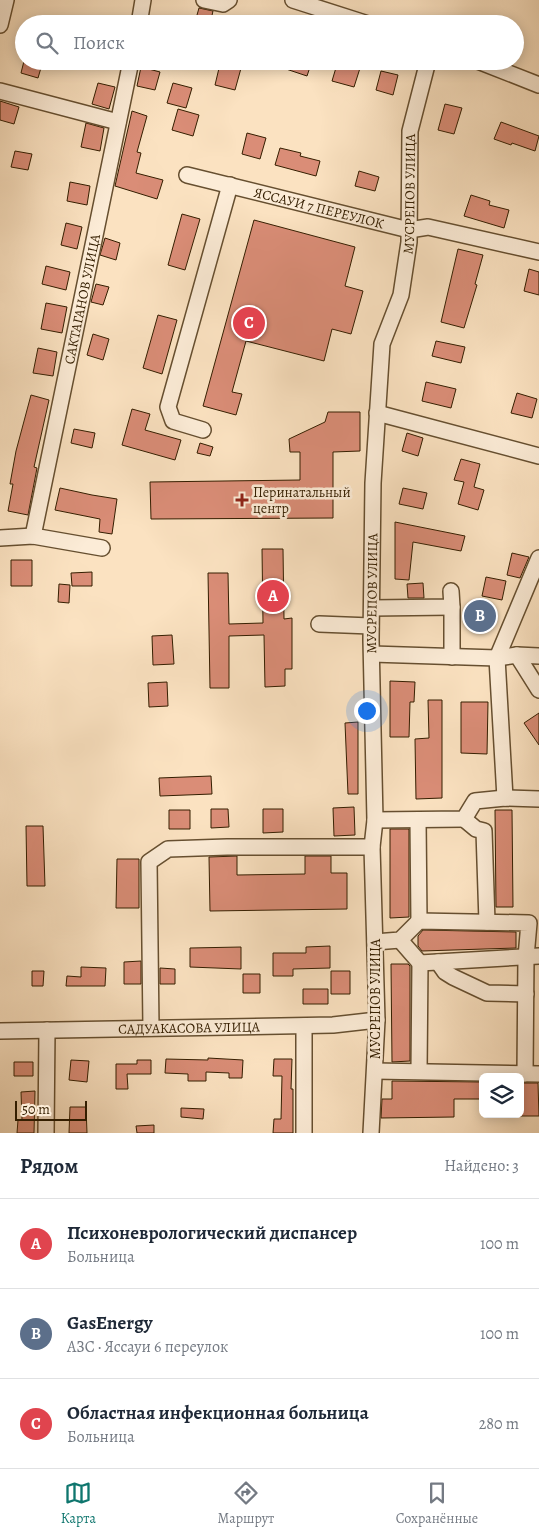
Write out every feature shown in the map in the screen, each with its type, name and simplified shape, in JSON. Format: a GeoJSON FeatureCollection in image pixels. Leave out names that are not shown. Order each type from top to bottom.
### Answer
{"type":"FeatureCollection","features":[{"type":"Feature","properties":{"kind":"street"},"geometry":{"type":"LineString","coordinates":[[0,25],[6,0]]}},
{"type":"Feature","properties":{"kind":"street"},"geometry":{"type":"LineString","coordinates":[[140,15],[143,0]]}},
{"type":"Feature","properties":{"kind":"street"},"geometry":{"type":"LineString","coordinates":[[204,0],[223,4],[229,0]]}},
{"type":"Feature","properties":{"kind":"street"},"geometry":{"type":"LineString","coordinates":[[292,0],[340,15]]}},
{"type":"Feature","properties":{"kind":"street","name":"САКТАГАНОВ УЛИЦА"},"geometry":{"type":"LineString","coordinates":[[33,536],[129,70]]}},
{"type":"Feature","properties":{"kind":"street","name":"МУСРЕПОВ УЛИЦА"},"geometry":{"type":"LineString","coordinates":[[372,1133],[377,1020],[372,847],[375,820],[371,626],[373,483],[382,344],[401,295],[409,242],[410,131],[426,70]]}},
{"type":"Feature","properties":{"kind":"street"},"geometry":{"type":"LineString","coordinates":[[501,70],[539,85]]}},
{"type":"Feature","properties":{"kind":"street"},"geometry":{"type":"LineString","coordinates":[[0,91],[118,122]]}},
{"type":"Feature","properties":{"kind":"street","name":"ЯССАУИ 7 ПЕРЕУЛОК"},"geometry":{"type":"LineString","coordinates":[[187,175],[409,230],[428,227],[539,252]]}},
{"type":"Feature","properties":{"kind":"street"},"geometry":{"type":"LineString","coordinates":[[203,430],[173,422],[168,407],[230,185]]}},
{"type":"Feature","properties":{"kind":"street"},"geometry":{"type":"LineString","coordinates":[[377,413],[539,456]]}},
{"type":"Feature","properties":{"kind":"street"},"geometry":{"type":"LineString","coordinates":[[0,538],[33,536],[102,548]]}},
{"type":"Feature","properties":{"kind":"street"},"geometry":{"type":"LineString","coordinates":[[505,798],[497,658],[532,590],[539,558]]}},
{"type":"Feature","properties":{"kind":"street"},"geometry":{"type":"LineString","coordinates":[[451,591],[452,657]]}},
{"type":"Feature","properties":{"kind":"street"},"geometry":{"type":"LineString","coordinates":[[372,608],[452,607]]}},
{"type":"Feature","properties":{"kind":"street"},"geometry":{"type":"LineString","coordinates":[[319,624],[371,626]]}},
{"type":"Feature","properties":{"kind":"street"},"geometry":{"type":"LineString","coordinates":[[372,654],[497,658],[517,655],[539,656]]}},
{"type":"Feature","properties":{"kind":"street"},"geometry":{"type":"LineString","coordinates":[[517,655],[539,690]]}},
{"type":"Feature","properties":{"kind":"street"},"geometry":{"type":"LineString","coordinates":[[464,819],[475,801],[505,798],[539,799]]}},
{"type":"Feature","properties":{"kind":"street"},"geometry":{"type":"LineString","coordinates":[[375,820],[464,819],[476,829],[484,831],[487,922]]}},
{"type":"Feature","properties":{"kind":"street"},"geometry":{"type":"LineString","coordinates":[[375,942],[400,940],[419,921],[418,820]]}},
{"type":"Feature","properties":{"kind":"street"},"geometry":{"type":"LineString","coordinates":[[151,1028],[149,862],[168,850],[372,847]]}},
{"type":"Feature","properties":{"kind":"street"},"geometry":{"type":"LineString","coordinates":[[375,1070],[532,1074],[526,994],[533,957],[534,922],[419,921]]}},
{"type":"Feature","properties":{"kind":"street"},"geometry":{"type":"LineString","coordinates":[[400,940],[420,963],[419,1072]]}},
{"type":"Feature","properties":{"kind":"street"},"geometry":{"type":"LineString","coordinates":[[420,963],[533,957]]}},
{"type":"Feature","properties":{"kind":"street"},"geometry":{"type":"LineString","coordinates":[[438,962],[453,977],[487,993],[526,994]]}},
{"type":"Feature","properties":{"kind":"street","name":"САДУАКАСОВА УЛИЦА"},"geometry":{"type":"LineString","coordinates":[[0,1031],[304,1026],[377,1020]]}},
{"type":"Feature","properties":{"kind":"street"},"geometry":{"type":"LineString","coordinates":[[304,1026],[304,1133]]}},
{"type":"Feature","properties":{"kind":"street"},"geometry":{"type":"LineString","coordinates":[[46,1133],[47,1030]]}},
{"type":"Feature","properties":{"kind":"building"},"geometry":{"type":"Polygon","coordinates":[[[199,8],[213,11],[212,15],[197,15],[199,8]]]}},
{"type":"Feature","properties":{"kind":"building"},"geometry":{"type":"Polygon","coordinates":[[[22,70],[40,70],[38,78],[21,73],[22,70]]]}},
{"type":"Feature","properties":{"kind":"building"},"geometry":{"type":"Polygon","coordinates":[[[140,70],[160,72],[155,90],[137,86],[140,70]]]}},
{"type":"Feature","properties":{"kind":"building"},"geometry":{"type":"Polygon","coordinates":[[[219,70],[241,70],[235,90],[215,85],[219,70]]]}},
{"type":"Feature","properties":{"kind":"building"},"geometry":{"type":"Polygon","coordinates":[[[289,70],[309,70],[307,76],[289,70]]]}},
{"type":"Feature","properties":{"kind":"building"},"geometry":{"type":"Polygon","coordinates":[[[335,70],[359,70],[354,87],[332,81],[335,70]]]}},
{"type":"Feature","properties":{"kind":"building"},"geometry":{"type":"Polygon","coordinates":[[[381,71],[398,75],[393,95],[376,90],[381,71]]]}},
{"type":"Feature","properties":{"kind":"building"},"geometry":{"type":"Polygon","coordinates":[[[98,83],[115,87],[109,109],[92,104],[98,83]]]}},
{"type":"Feature","properties":{"kind":"building"},"geometry":{"type":"Polygon","coordinates":[[[173,83],[192,88],[186,108],[167,103],[173,83]]]}},
{"type":"Feature","properties":{"kind":"building"},"geometry":{"type":"Polygon","coordinates":[[[0,101],[19,107],[14,124],[0,120],[0,101]]]}},
{"type":"Feature","properties":{"kind":"building"},"geometry":{"type":"Polygon","coordinates":[[[445,104],[462,108],[454,134],[438,130],[445,104]]]}},
{"type":"Feature","properties":{"kind":"building"},"geometry":{"type":"Polygon","coordinates":[[[178,109],[199,115],[193,136],[172,130],[178,109]]]}},
{"type":"Feature","properties":{"kind":"building"},"geometry":{"type":"Polygon","coordinates":[[[132,111],[147,116],[137,152],[141,153],[136,173],[163,180],[157,199],[115,186],[132,111]]]}},
{"type":"Feature","properties":{"kind":"building"},"geometry":{"type":"Polygon","coordinates":[[[501,122],[539,136],[535,151],[494,139],[501,122]]]}},
{"type":"Feature","properties":{"kind":"building"},"geometry":{"type":"Polygon","coordinates":[[[86,123],[104,128],[100,151],[81,147],[86,123]]]}},
{"type":"Feature","properties":{"kind":"building"},"geometry":{"type":"Polygon","coordinates":[[[247,133],[266,138],[260,159],[242,154],[247,133]]]}},
{"type":"Feature","properties":{"kind":"building"},"geometry":{"type":"Polygon","coordinates":[[[280,148],[301,153],[300,156],[320,161],[316,176],[275,165],[280,148]]]}},
{"type":"Feature","properties":{"kind":"building"},"geometry":{"type":"Polygon","coordinates":[[[15,151],[32,154],[28,170],[11,167],[15,151]]]}},
{"type":"Feature","properties":{"kind":"building"},"geometry":{"type":"Polygon","coordinates":[[[359,171],[379,177],[375,191],[355,186],[359,171]]]}},
{"type":"Feature","properties":{"kind":"building"},"geometry":{"type":"Polygon","coordinates":[[[70,182],[90,186],[87,205],[67,201],[70,182]]]}},
{"type":"Feature","properties":{"kind":"building"},"geometry":{"type":"Polygon","coordinates":[[[471,195],[490,201],[489,205],[509,210],[504,228],[464,216],[471,195]]]}},
{"type":"Feature","properties":{"kind":"building"},"geometry":{"type":"Polygon","coordinates":[[[182,214],[200,219],[185,270],[168,265],[182,214]]]}},
{"type":"Feature","properties":{"kind":"building"},"geometry":{"type":"Polygon","coordinates":[[[254,220],[355,247],[345,286],[363,291],[351,334],[332,329],[324,361],[246,341],[232,392],[242,394],[236,415],[203,406],[254,220]]]}},
{"type":"Feature","properties":{"kind":"building"},"geometry":{"type":"Polygon","coordinates":[[[66,223],[82,227],[77,249],[61,245],[66,223]]]}},
{"type":"Feature","properties":{"kind":"building"},"geometry":{"type":"Polygon","coordinates":[[[105,238],[120,243],[116,260],[100,255],[105,238]]]}},
{"type":"Feature","properties":{"kind":"building"},"geometry":{"type":"Polygon","coordinates":[[[458,249],[483,255],[475,284],[477,285],[464,328],[441,322],[458,249]]]}},
{"type":"Feature","properties":{"kind":"building"},"geometry":{"type":"Polygon","coordinates":[[[46,266],[70,272],[66,290],[42,284],[46,266]]]}},
{"type":"Feature","properties":{"kind":"building"},"geometry":{"type":"Polygon","coordinates":[[[529,269],[539,272],[539,295],[524,291],[529,269]]]}},
{"type":"Feature","properties":{"kind":"building"},"geometry":{"type":"Polygon","coordinates":[[[96,284],[109,287],[103,305],[91,302],[96,284]]]}},
{"type":"Feature","properties":{"kind":"building"},"geometry":{"type":"Polygon","coordinates":[[[46,303],[67,307],[62,333],[41,329],[46,303]]]}},
{"type":"Feature","properties":{"kind":"building"},"geometry":{"type":"Polygon","coordinates":[[[158,315],[177,320],[162,374],[143,368],[158,315]]]}},
{"type":"Feature","properties":{"kind":"building"},"geometry":{"type":"Polygon","coordinates":[[[93,334],[109,339],[103,360],[87,355],[93,334]]]}},
{"type":"Feature","properties":{"kind":"building"},"geometry":{"type":"Polygon","coordinates":[[[436,341],[465,347],[461,363],[432,356],[436,341]]]}},
{"type":"Feature","properties":{"kind":"building"},"geometry":{"type":"Polygon","coordinates":[[[38,348],[57,352],[53,376],[33,373],[38,348]]]}},
{"type":"Feature","properties":{"kind":"building"},"geometry":{"type":"Polygon","coordinates":[[[426,382],[456,389],[451,408],[422,401],[426,382]]]}},
{"type":"Feature","properties":{"kind":"building"},"geometry":{"type":"Polygon","coordinates":[[[517,393],[537,399],[532,418],[511,413],[517,393]]]}},
{"type":"Feature","properties":{"kind":"building"},"geometry":{"type":"Polygon","coordinates":[[[31,395],[49,400],[34,467],[37,468],[28,515],[8,511],[13,484],[10,484],[16,451],[31,395]]]}},
{"type":"Feature","properties":{"kind":"building"},"geometry":{"type":"Polygon","coordinates":[[[132,409],[150,414],[145,430],[181,440],[175,460],[122,445],[132,409]]]}},
{"type":"Feature","properties":{"kind":"building","name":"Перинатальный центр"},"geometry":{"type":"Polygon","coordinates":[[[328,412],[360,412],[360,451],[333,452],[333,518],[151,519],[150,482],[300,480],[300,452],[290,452],[289,439],[325,422],[328,412]]]}},
{"type":"Feature","properties":{"kind":"building"},"geometry":{"type":"Polygon","coordinates":[[[74,429],[95,433],[92,448],[71,443],[74,429]]]}},
{"type":"Feature","properties":{"kind":"building"},"geometry":{"type":"Polygon","coordinates":[[[407,433],[423,438],[418,456],[402,451],[407,433]]]}},
{"type":"Feature","properties":{"kind":"building"},"geometry":{"type":"Polygon","coordinates":[[[200,443],[213,447],[210,456],[197,453],[200,443]]]}},
{"type":"Feature","properties":{"kind":"building"},"geometry":{"type":"Polygon","coordinates":[[[461,459],[480,464],[474,487],[484,490],[478,510],[458,504],[464,482],[454,480],[461,459]]]}},
{"type":"Feature","properties":{"kind":"building"},"geometry":{"type":"Polygon","coordinates":[[[60,488],[117,499],[112,534],[99,532],[100,519],[55,510],[60,488]]]}},
{"type":"Feature","properties":{"kind":"building"},"geometry":{"type":"Polygon","coordinates":[[[403,488],[427,493],[423,509],[399,504],[403,488]]]}},
{"type":"Feature","properties":{"kind":"building"},"geometry":{"type":"Polygon","coordinates":[[[395,522],[465,536],[461,551],[413,542],[409,580],[395,579],[395,522]]]}},
{"type":"Feature","properties":{"kind":"building"},"geometry":{"type":"Polygon","coordinates":[[[262,549],[283,549],[284,619],[292,618],[292,669],[285,669],[285,686],[265,687],[264,635],[229,636],[229,688],[210,688],[208,573],[228,573],[229,624],[263,623],[262,549]]]}},
{"type":"Feature","properties":{"kind":"building"},"geometry":{"type":"Polygon","coordinates":[[[512,553],[529,557],[520,578],[507,575],[512,553]]]}},
{"type":"Feature","properties":{"kind":"building"},"geometry":{"type":"Polygon","coordinates":[[[11,560],[32,560],[32,586],[11,586],[11,560]]]}},
{"type":"Feature","properties":{"kind":"building"},"geometry":{"type":"Polygon","coordinates":[[[92,572],[92,586],[72,586],[71,573],[92,572]]]}},
{"type":"Feature","properties":{"kind":"building"},"geometry":{"type":"Polygon","coordinates":[[[486,577],[506,581],[502,600],[482,596],[486,577]]]}},
{"type":"Feature","properties":{"kind":"building"},"geometry":{"type":"Polygon","coordinates":[[[423,583],[424,598],[408,598],[407,584],[423,583]]]}},
{"type":"Feature","properties":{"kind":"building"},"geometry":{"type":"Polygon","coordinates":[[[59,584],[70,585],[69,603],[58,602],[59,584]]]}},
{"type":"Feature","properties":{"kind":"building"},"geometry":{"type":"Polygon","coordinates":[[[172,635],[174,664],[153,665],[152,636],[172,635]]]}},
{"type":"Feature","properties":{"kind":"building"},"geometry":{"type":"Polygon","coordinates":[[[390,681],[415,682],[414,702],[410,702],[409,737],[390,737],[390,681]]]}},
{"type":"Feature","properties":{"kind":"building"},"geometry":{"type":"Polygon","coordinates":[[[167,682],[168,706],[149,707],[148,683],[167,682]]]}},
{"type":"Feature","properties":{"kind":"building"},"geometry":{"type":"Polygon","coordinates":[[[428,700],[442,700],[442,798],[416,799],[415,739],[429,738],[428,700]]]}},
{"type":"Feature","properties":{"kind":"building"},"geometry":{"type":"Polygon","coordinates":[[[461,702],[488,702],[487,754],[461,753],[461,702]]]}},
{"type":"Feature","properties":{"kind":"building"},"geometry":{"type":"Polygon","coordinates":[[[539,713],[539,745],[524,723],[539,713]]]}},
{"type":"Feature","properties":{"kind":"building"},"geometry":{"type":"Polygon","coordinates":[[[358,722],[358,794],[348,794],[345,723],[358,722]]]}},
{"type":"Feature","properties":{"kind":"building"},"geometry":{"type":"Polygon","coordinates":[[[211,776],[212,794],[160,796],[159,778],[211,776]]]}},
{"type":"Feature","properties":{"kind":"building"},"geometry":{"type":"Polygon","coordinates":[[[354,807],[355,835],[334,836],[333,808],[354,807]]]}},
{"type":"Feature","properties":{"kind":"building"},"geometry":{"type":"Polygon","coordinates":[[[211,809],[228,809],[229,827],[211,828],[211,809]]]}},
{"type":"Feature","properties":{"kind":"building"},"geometry":{"type":"Polygon","coordinates":[[[263,809],[283,809],[283,832],[263,833],[263,809]]]}},
{"type":"Feature","properties":{"kind":"building"},"geometry":{"type":"Polygon","coordinates":[[[169,810],[190,810],[190,829],[169,829],[169,810]]]}},
{"type":"Feature","properties":{"kind":"building"},"geometry":{"type":"Polygon","coordinates":[[[495,810],[512,810],[513,907],[496,907],[495,810]]]}},
{"type":"Feature","properties":{"kind":"building"},"geometry":{"type":"Polygon","coordinates":[[[26,826],[43,826],[45,886],[27,886],[26,826]]]}},
{"type":"Feature","properties":{"kind":"building"},"geometry":{"type":"Polygon","coordinates":[[[390,829],[409,829],[409,917],[390,918],[390,829]]]}},
{"type":"Feature","properties":{"kind":"building"},"geometry":{"type":"Polygon","coordinates":[[[237,856],[237,875],[305,874],[305,856],[331,856],[331,873],[347,873],[347,909],[210,911],[209,857],[237,856]]]}},
{"type":"Feature","properties":{"kind":"building"},"geometry":{"type":"Polygon","coordinates":[[[117,859],[139,859],[139,908],[116,908],[117,859]]]}},
{"type":"Feature","properties":{"kind":"building"},"geometry":{"type":"Polygon","coordinates":[[[423,930],[516,932],[516,948],[422,951],[418,946],[418,936],[423,930]]]}},
{"type":"Feature","properties":{"kind":"building"},"geometry":{"type":"Polygon","coordinates":[[[330,946],[330,968],[293,969],[293,976],[273,976],[273,953],[306,953],[306,947],[330,946]]]}},
{"type":"Feature","properties":{"kind":"building"},"geometry":{"type":"Polygon","coordinates":[[[241,947],[241,969],[190,967],[190,948],[241,947]]]}},
{"type":"Feature","properties":{"kind":"building"},"geometry":{"type":"Polygon","coordinates":[[[141,961],[141,984],[124,984],[124,962],[141,961]]]}},
{"type":"Feature","properties":{"kind":"building"},"geometry":{"type":"Polygon","coordinates":[[[391,964],[408,964],[410,966],[410,1061],[392,1062],[391,964]]]}},
{"type":"Feature","properties":{"kind":"building"},"geometry":{"type":"Polygon","coordinates":[[[81,967],[106,968],[105,986],[66,986],[67,976],[81,977],[81,967]]]}},
{"type":"Feature","properties":{"kind":"building"},"geometry":{"type":"Polygon","coordinates":[[[160,968],[175,969],[175,984],[160,984],[160,968]]]}},
{"type":"Feature","properties":{"kind":"building"},"geometry":{"type":"Polygon","coordinates":[[[32,971],[44,971],[43,986],[32,986],[32,971]]]}},
{"type":"Feature","properties":{"kind":"building"},"geometry":{"type":"Polygon","coordinates":[[[331,971],[350,971],[350,994],[331,994],[331,971]]]}},
{"type":"Feature","properties":{"kind":"building"},"geometry":{"type":"Polygon","coordinates":[[[243,974],[260,974],[260,993],[243,993],[243,974]]]}},
{"type":"Feature","properties":{"kind":"building"},"geometry":{"type":"Polygon","coordinates":[[[303,989],[328,989],[328,1004],[303,1004],[303,989]]]}},
{"type":"Feature","properties":{"kind":"building"},"geometry":{"type":"Polygon","coordinates":[[[208,1058],[243,1060],[242,1078],[229,1078],[229,1073],[206,1072],[206,1081],[188,1081],[188,1074],[165,1073],[166,1059],[208,1060],[208,1058]]]}},
{"type":"Feature","properties":{"kind":"building"},"geometry":{"type":"Polygon","coordinates":[[[274,1059],[292,1059],[293,1133],[273,1133],[274,1119],[281,1119],[282,1076],[273,1076],[274,1059]]]}},
{"type":"Feature","properties":{"kind":"building"},"geometry":{"type":"Polygon","coordinates":[[[71,1060],[89,1061],[87,1082],[69,1080],[71,1060]]]}},
{"type":"Feature","properties":{"kind":"building"},"geometry":{"type":"Polygon","coordinates":[[[137,1060],[151,1060],[151,1074],[127,1074],[128,1089],[116,1089],[116,1064],[137,1064],[137,1060]]]}},
{"type":"Feature","properties":{"kind":"building"},"geometry":{"type":"Polygon","coordinates":[[[14,1062],[33,1062],[33,1076],[14,1076],[14,1062]]]}},
{"type":"Feature","properties":{"kind":"building"},"geometry":{"type":"Polygon","coordinates":[[[392,1081],[479,1082],[479,1099],[454,1099],[454,1117],[381,1118],[382,1099],[392,1099],[392,1081]]]}},
{"type":"Feature","properties":{"kind":"building"},"geometry":{"type":"Polygon","coordinates":[[[524,1083],[538,1083],[539,1116],[524,1116],[524,1083]]]}},
{"type":"Feature","properties":{"kind":"building"},"geometry":{"type":"Polygon","coordinates":[[[35,1091],[34,1133],[17,1133],[18,1120],[22,1120],[21,1092],[35,1091]]]}},
{"type":"Feature","properties":{"kind":"building"},"geometry":{"type":"Polygon","coordinates":[[[70,1107],[86,1107],[87,1133],[69,1133],[70,1107]]]}},
{"type":"Feature","properties":{"kind":"building"},"geometry":{"type":"Polygon","coordinates":[[[181,1108],[204,1109],[203,1119],[181,1117],[181,1108]]]}},
{"type":"Feature","properties":{"kind":"building"},"geometry":{"type":"Polygon","coordinates":[[[154,1125],[154,1133],[137,1133],[136,1126],[154,1125]]]}},
{"type":"Feature","properties":{"kind":"place","name":"Областная инфекционная больница"},"geometry":{"type":"Point","coordinates":[249,323]}},
{"type":"Feature","properties":{"kind":"place","name":"Перинатальный центр"},"geometry":{"type":"Point","coordinates":[242,500]}},
{"type":"Feature","properties":{"kind":"place","name":"Психоневрологический диспансер"},"geometry":{"type":"Point","coordinates":[273,596]}},
{"type":"Feature","properties":{"kind":"place","name":"GasEnergy"},"geometry":{"type":"Point","coordinates":[480,616]}}]}
